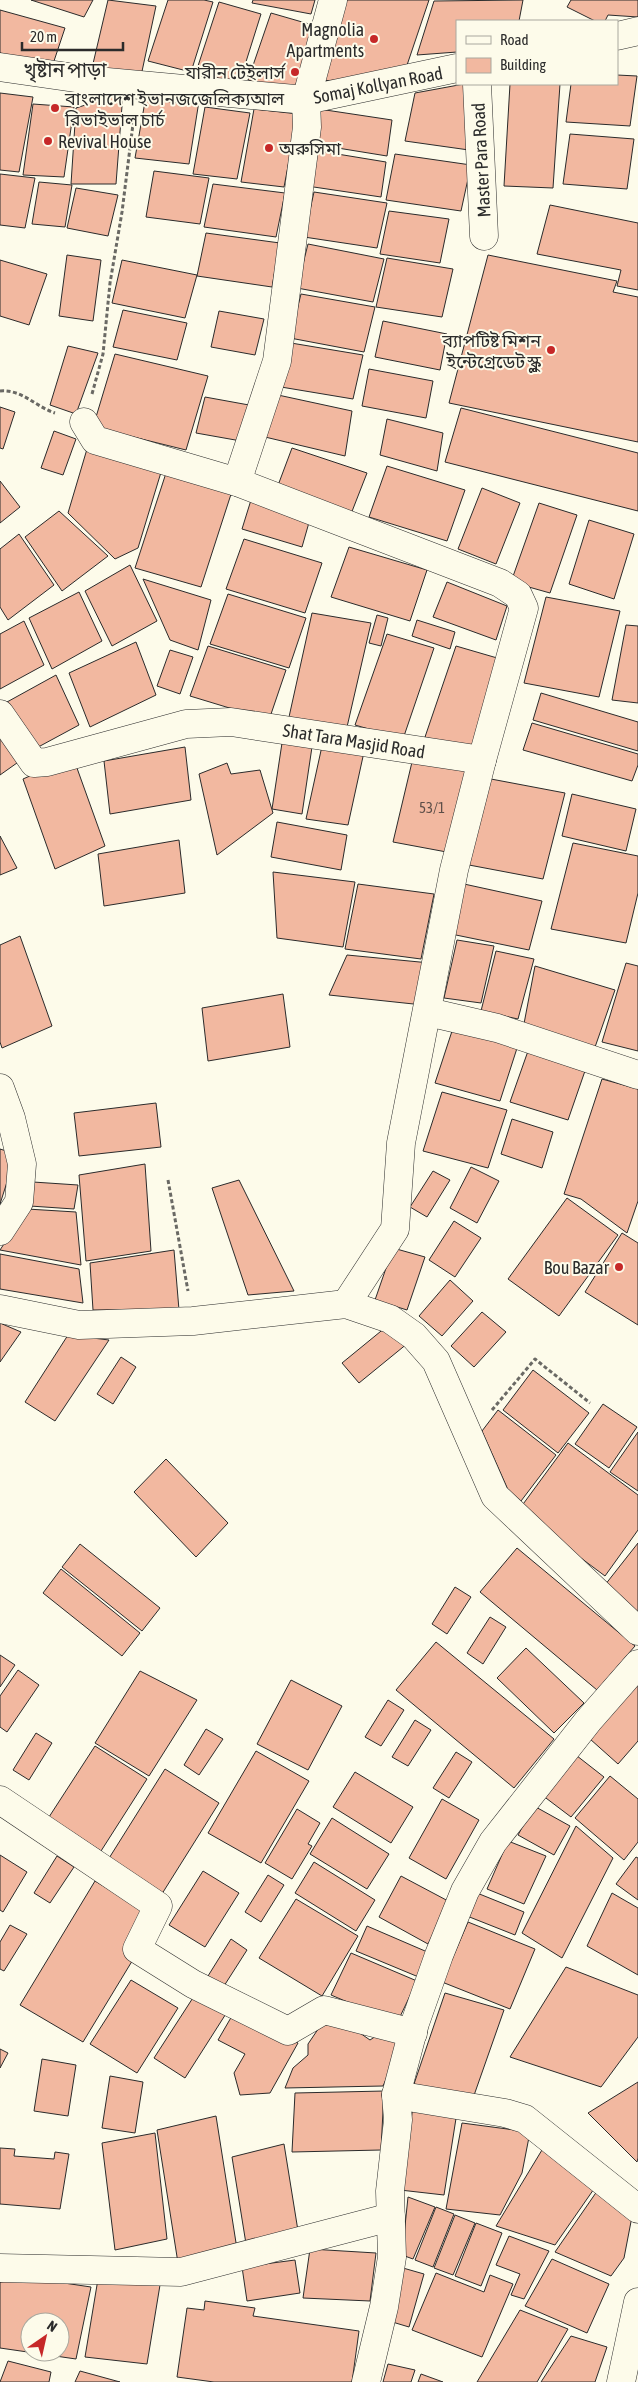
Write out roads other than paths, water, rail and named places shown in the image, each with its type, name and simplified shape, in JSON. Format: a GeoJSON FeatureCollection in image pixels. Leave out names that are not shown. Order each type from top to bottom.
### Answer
{"type":"FeatureCollection","features":[{"type":"Feature","properties":{"kind":"street"},"geometry":{"type":"LineString","coordinates":[[237,482],[277,361],[307,127],[306,100],[333,0]]}},
{"type":"Feature","properties":{"kind":"street"},"geometry":{"type":"LineString","coordinates":[[618,36],[638,31]]}},
{"type":"Feature","properties":{"kind":"street","name":"Somaj Kollyan Road"},"geometry":{"type":"LineString","coordinates":[[0,68],[138,85],[306,100],[456,68]]}},
{"type":"Feature","properties":{"kind":"street","name":"Master Para Road"},"geometry":{"type":"LineString","coordinates":[[477,85],[484,236]]}},
{"type":"Feature","properties":{"kind":"street"},"geometry":{"type":"LineString","coordinates":[[84,422],[95,440],[237,482],[500,583],[518,595],[524,608],[454,870],[402,1143],[395,1229],[346,1304]]}},
{"type":"Feature","properties":{"kind":"street","name":"Shat Tara Masjid Road"},"geometry":{"type":"LineString","coordinates":[[0,714],[34,763],[47,762],[186,724],[231,722],[482,760]]}},
{"type":"Feature","properties":{"kind":"street"},"geometry":{"type":"LineString","coordinates":[[428,1012],[497,1028],[638,1076]]}},
{"type":"Feature","properties":{"kind":"street"},"geometry":{"type":"LineString","coordinates":[[0,1088],[11,1118],[22,1164],[19,1202],[0,1231]]}},
{"type":"Feature","properties":{"kind":"street"},"geometry":{"type":"LineString","coordinates":[[0,1309],[80,1325],[193,1322],[346,1304],[390,1319],[414,1336],[436,1361],[495,1496],[638,1631]]}},
{"type":"Feature","properties":{"kind":"street"},"geometry":{"type":"LineString","coordinates":[[366,2382],[384,2308],[392,2257],[390,2191],[398,2120],[396,2095],[413,2033],[439,1955],[465,1891],[493,1842],[588,1721],[638,1664]]}},
{"type":"Feature","properties":{"kind":"street"},"geometry":{"type":"LineString","coordinates":[[0,1800],[158,1906],[137,1949],[193,1984],[288,2031],[324,2010],[413,2033]]}},
{"type":"Feature","properties":{"kind":"street"},"geometry":{"type":"LineString","coordinates":[[396,2095],[505,2113],[525,2119],[638,2209]]}},
{"type":"Feature","properties":{"kind":"street"},"geometry":{"type":"LineString","coordinates":[[0,2268],[181,2272],[391,2217]]}},
{"type":"Feature","properties":{"kind":"street"},"geometry":{"type":"LineString","coordinates":[[621,2382],[638,2302]]}},
{"type":"Feature","properties":{"kind":"place","name":"Magnolia Apartments"},"geometry":{"type":"Point","coordinates":[374,39]}},
{"type":"Feature","properties":{"kind":"place","name":"যারীন টেইলার্স"},"geometry":{"type":"Point","coordinates":[295,72]}},
{"type":"Feature","properties":{"kind":"place","name":"বাংলাদেশ ইভানজজেলিক্যআল রিভাইভাল চার্চ"},"geometry":{"type":"Point","coordinates":[55,108]}},
{"type":"Feature","properties":{"kind":"place","name":"Revival House"},"geometry":{"type":"Point","coordinates":[48,141]}},
{"type":"Feature","properties":{"kind":"place","name":"অরুসিমা"},"geometry":{"type":"Point","coordinates":[269,148]}},
{"type":"Feature","properties":{"kind":"place","name":"ব্যাপটিষ্ট মিশন ইন্টেগ্রেডেট স্কুল"},"geometry":{"type":"Point","coordinates":[551,350]}},
{"type":"Feature","properties":{"kind":"place","name":"Bou Bazar"},"geometry":{"type":"Point","coordinates":[619,1267]}},
{"type":"Feature","properties":{"kind":"district","name":"খৃষ্টান পাড়া"},"geometry":{"type":"Point","coordinates":[65,69]}}]}
